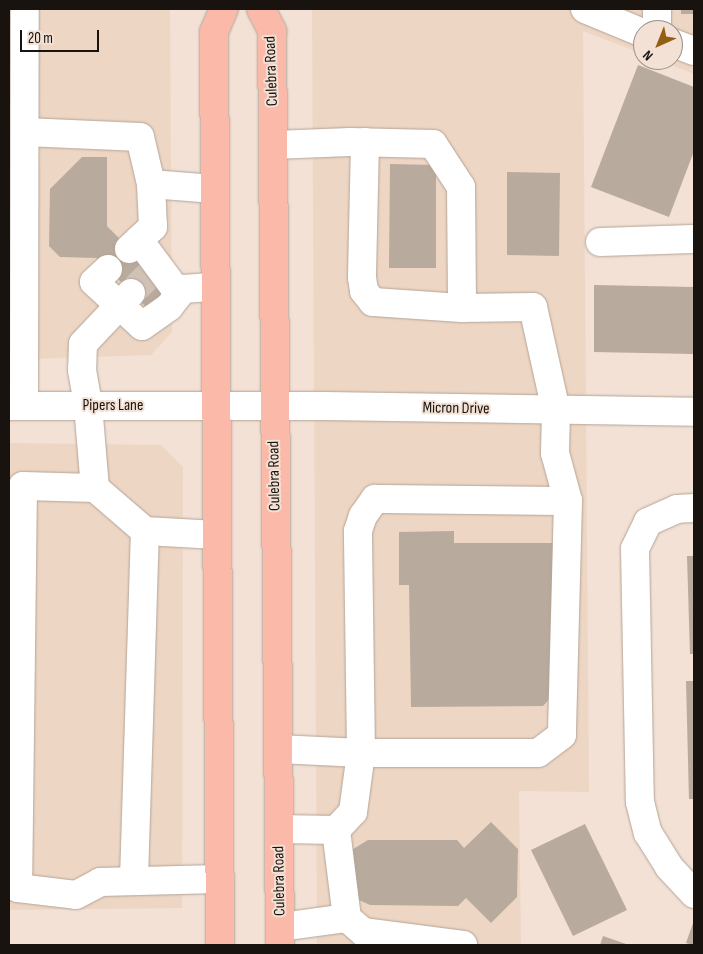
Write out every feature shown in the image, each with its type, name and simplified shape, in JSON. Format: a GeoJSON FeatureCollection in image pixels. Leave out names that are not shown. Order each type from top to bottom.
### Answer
{"type":"FeatureCollection","features":[{"type":"Feature","properties":{"kind":"main road"},"geometry":{"type":"LineString","coordinates":[[220,945],[217,406],[214,287],[214,32],[224,9]]}},
{"type":"Feature","properties":{"kind":"main road","name":"Culebra Road"},"geometry":{"type":"LineString","coordinates":[[261,9],[272,31],[280,936]]}},
{"type":"Feature","properties":{"kind":"street"},"geometry":{"type":"LineString","coordinates":[[17,406],[17,340],[26,132],[25,9]]}},
{"type":"Feature","properties":{"kind":"street"},"geometry":{"type":"LineString","coordinates":[[585,9],[633,29]]}},
{"type":"Feature","properties":{"kind":"street"},"geometry":{"type":"LineString","coordinates":[[26,132],[140,137],[152,184],[152,227],[134,244],[155,270],[179,294]]}},
{"type":"Feature","properties":{"kind":"street"},"geometry":{"type":"LineString","coordinates":[[274,145],[365,142],[433,144],[461,187],[462,308]]}},
{"type":"Feature","properties":{"kind":"street"},"geometry":{"type":"LineString","coordinates":[[278,749],[361,753],[538,753],[562,735],[568,501],[555,453],[556,411],[533,307],[462,308],[372,302],[364,291],[362,278],[365,142]]}},
{"type":"Feature","properties":{"kind":"street"},"geometry":{"type":"LineString","coordinates":[[152,184],[214,189]]}},
{"type":"Feature","properties":{"kind":"street"},"geometry":{"type":"LineString","coordinates":[[600,242],[694,239]]}},
{"type":"Feature","properties":{"kind":"street"},"geometry":{"type":"LineString","coordinates":[[108,269],[94,282],[124,299],[142,326],[169,307],[183,289],[214,287]]}},
{"type":"Feature","properties":{"kind":"street"},"geometry":{"type":"LineString","coordinates":[[94,488],[88,406],[82,370],[83,344],[124,299]]}},
{"type":"Feature","properties":{"kind":"street","name":"Pipers Lane"},"geometry":{"type":"LineString","coordinates":[[17,406],[217,406]]}},
{"type":"Feature","properties":{"kind":"street","name":"Micron Drive"},"geometry":{"type":"LineString","coordinates":[[217,406],[694,412]]}},
{"type":"Feature","properties":{"kind":"street"},"geometry":{"type":"LineString","coordinates":[[217,534],[145,531],[94,488],[23,486],[18,888],[76,895],[100,882],[134,879],[219,879]]}},
{"type":"Feature","properties":{"kind":"street"},"geometry":{"type":"LineString","coordinates":[[279,829],[336,830],[353,812],[361,753],[358,531],[363,516],[375,499],[568,501]]}},
{"type":"Feature","properties":{"kind":"street"},"geometry":{"type":"LineString","coordinates":[[694,508],[677,509],[648,522],[634,549],[640,802],[648,833],[669,867],[694,894]]}},
{"type":"Feature","properties":{"kind":"street"},"geometry":{"type":"LineString","coordinates":[[134,879],[145,531]]}},
{"type":"Feature","properties":{"kind":"street"},"geometry":{"type":"LineString","coordinates":[[336,830],[347,918],[363,932],[400,941],[464,945]]}},
{"type":"Feature","properties":{"kind":"street"},"geometry":{"type":"LineString","coordinates":[[280,936],[347,918]]}},
{"type":"Feature","properties":{"kind":"shaded area"},"geometry":{"type":"Polygon","coordinates":[[[33,9],[170,9],[172,332],[151,355],[30,359],[33,9]]]}},
{"type":"Feature","properties":{"kind":"shaded area"},"geometry":{"type":"Polygon","coordinates":[[[312,9],[694,9],[694,74],[683,70],[683,20],[633,20],[633,50],[583,31],[589,792],[519,791],[521,945],[317,945],[312,9]]]}},
{"type":"Feature","properties":{"kind":"shaded area"},"geometry":{"type":"Polygon","coordinates":[[[9,443],[161,445],[183,467],[182,908],[9,910],[9,443]]]}},
{"type":"Feature","properties":{"kind":"building"},"geometry":{"type":"Polygon","coordinates":[[[681,9],[694,9],[694,14],[681,14],[681,9]]]}},
{"type":"Feature","properties":{"kind":"building"},"geometry":{"type":"Polygon","coordinates":[[[636,70],[651,70],[694,87],[694,151],[669,217],[591,187],[636,70]]]}},
{"type":"Feature","properties":{"kind":"building"},"geometry":{"type":"Polygon","coordinates":[[[82,157],[107,157],[107,226],[169,289],[148,309],[97,258],[60,257],[49,246],[50,189],[82,157]]]}},
{"type":"Feature","properties":{"kind":"building"},"geometry":{"type":"Polygon","coordinates":[[[390,164],[436,165],[436,268],[389,268],[390,164]]]}},
{"type":"Feature","properties":{"kind":"building"},"geometry":{"type":"Polygon","coordinates":[[[507,172],[560,173],[559,256],[507,255],[507,172]]]}},
{"type":"Feature","properties":{"kind":"building"},"geometry":{"type":"Polygon","coordinates":[[[594,285],[694,287],[694,354],[594,352],[594,285]]]}},
{"type":"Feature","properties":{"kind":"building"},"geometry":{"type":"Polygon","coordinates":[[[454,531],[454,543],[553,543],[555,693],[543,706],[411,707],[409,585],[399,585],[399,532],[454,531]]]}},
{"type":"Feature","properties":{"kind":"building"},"geometry":{"type":"Polygon","coordinates":[[[687,556],[694,556],[694,654],[690,654],[687,556]]]}},
{"type":"Feature","properties":{"kind":"building"},"geometry":{"type":"Polygon","coordinates":[[[686,681],[694,681],[694,799],[689,799],[686,681]]]}},
{"type":"Feature","properties":{"kind":"building"},"geometry":{"type":"Polygon","coordinates":[[[491,822],[518,849],[517,897],[491,923],[466,898],[458,906],[370,905],[350,896],[350,851],[368,840],[457,840],[464,848],[491,822]]]}},
{"type":"Feature","properties":{"kind":"building"},"geometry":{"type":"Polygon","coordinates":[[[585,824],[627,910],[573,936],[531,850],[585,824]]]}},
{"type":"Feature","properties":{"kind":"building"},"geometry":{"type":"Polygon","coordinates":[[[694,920],[694,945],[693,945],[686,943],[694,920]]]}},
{"type":"Feature","properties":{"kind":"building"},"geometry":{"type":"Polygon","coordinates":[[[603,936],[629,945],[600,945],[603,936]]]}},
{"type":"Feature","properties":{"kind":"tunnel"},"geometry":{"type":"LineString","coordinates":[[131,293],[152,272]]}}]}
